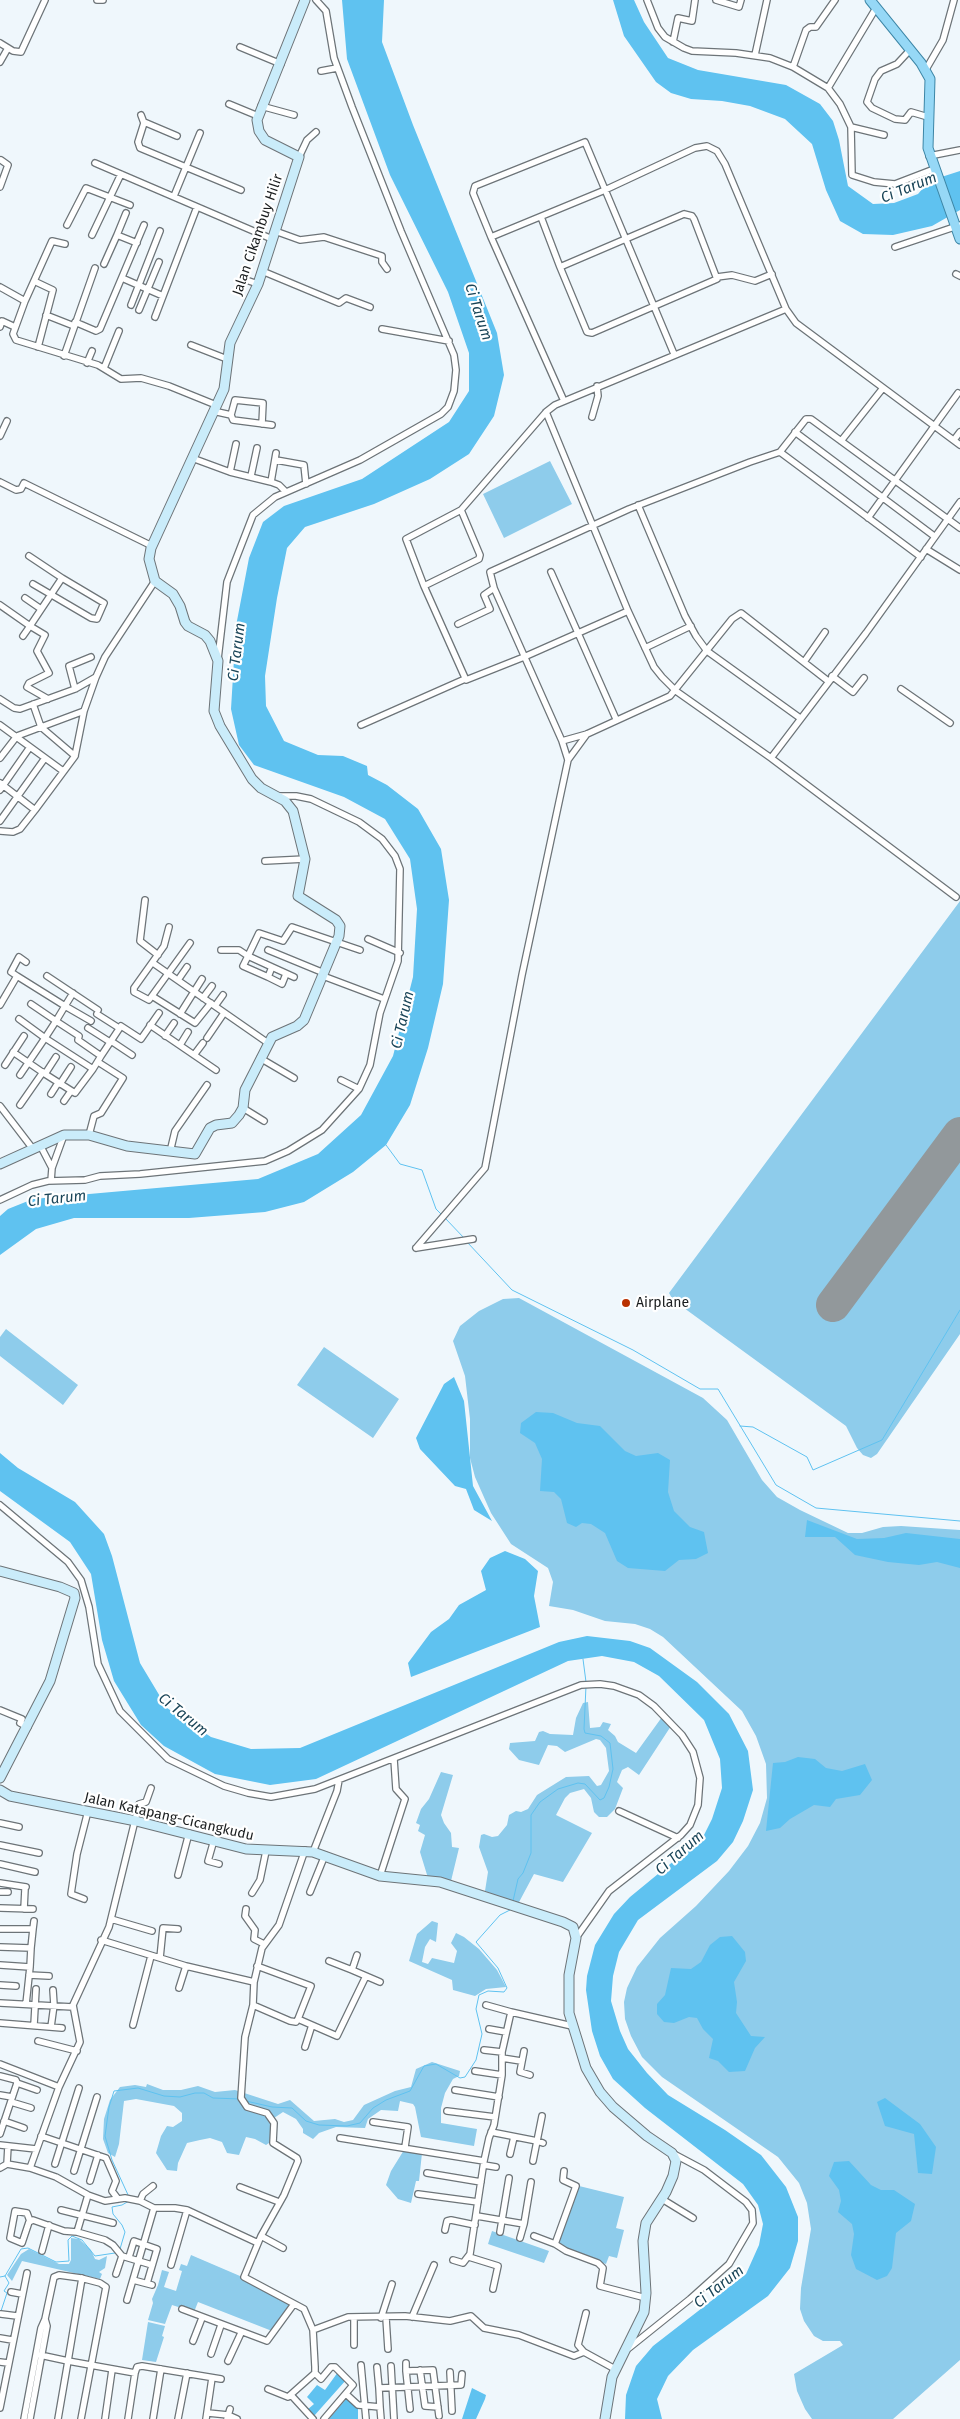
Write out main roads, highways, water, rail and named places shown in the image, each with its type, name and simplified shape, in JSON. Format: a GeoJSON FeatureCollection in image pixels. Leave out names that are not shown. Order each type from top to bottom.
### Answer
{"type":"FeatureCollection","features":[{"type":"Feature","properties":{"kind":"main road"},"geometry":{"type":"LineString","coordinates":[[870,0],[910,50],[931,81],[928,117],[929,156],[958,225],[960,238]]}},
{"type":"Feature","properties":{"kind":"water","name":"Ci Tarum"},"geometry":{"type":"Polygon","coordinates":[[[342,0],[384,0],[382,42],[413,125],[497,333],[504,375],[494,416],[469,454],[430,479],[374,504],[305,527],[287,548],[265,676],[266,706],[284,741],[318,755],[343,756],[367,766],[368,775],[387,785],[418,809],[441,849],[449,900],[443,984],[428,1048],[410,1105],[386,1145],[353,1172],[304,1202],[265,1212],[189,1218],[74,1218],[36,1229],[0,1255],[0,1216],[8,1209],[33,1199],[258,1179],[318,1154],[361,1115],[393,1056],[413,977],[417,909],[410,859],[385,819],[344,797],[254,765],[239,745],[231,709],[236,626],[249,558],[263,522],[284,506],[362,479],[449,422],[469,391],[469,353],[448,292],[390,175],[347,59],[342,0]]]}},
{"type":"Feature","properties":{"kind":"water"},"geometry":{"type":"Polygon","coordinates":[[[613,0],[634,0],[644,22],[668,58],[698,70],[786,85],[820,104],[833,121],[839,140],[848,186],[873,204],[894,203],[918,194],[929,181],[960,171],[960,210],[932,226],[893,235],[863,234],[840,221],[826,190],[812,144],[785,119],[750,106],[722,101],[691,99],[671,93],[656,82],[624,36],[613,0]]]}},
{"type":"Feature","properties":{"kind":"water"},"geometry":{"type":"Polygon","coordinates":[[[454,1377],[464,1401],[473,1486],[492,1521],[474,1510],[466,1489],[455,1486],[420,1449],[416,1438],[444,1384],[454,1377]]]}},
{"type":"Feature","properties":{"kind":"water"},"geometry":{"type":"Polygon","coordinates":[[[536,1412],[553,1413],[577,1423],[600,1426],[625,1451],[636,1456],[658,1453],[670,1460],[668,1492],[674,1511],[690,1527],[704,1532],[708,1553],[696,1559],[679,1560],[665,1571],[628,1568],[617,1561],[605,1533],[591,1524],[582,1523],[576,1527],[567,1523],[561,1499],[554,1492],[540,1491],[542,1459],[535,1443],[520,1433],[521,1423],[536,1412]]]}},
{"type":"Feature","properties":{"kind":"water"},"geometry":{"type":"Polygon","coordinates":[[[0,1453],[18,1468],[75,1502],[104,1534],[112,1556],[140,1663],[167,1708],[211,1737],[251,1749],[300,1748],[559,1642],[587,1636],[630,1641],[650,1648],[697,1682],[729,1714],[748,1751],[753,1790],[743,1821],[733,1842],[717,1861],[638,1920],[619,1952],[613,1976],[611,2001],[620,2031],[628,2049],[647,2073],[668,2095],[761,2155],[786,2187],[798,2217],[798,2241],[790,2268],[768,2296],[693,2350],[668,2376],[657,2399],[662,2419],[625,2419],[626,2395],[636,2366],[653,2346],[746,2274],[759,2245],[763,2224],[758,2205],[743,2184],[645,2108],[613,2079],[600,2056],[592,2031],[586,1990],[587,1976],[595,1945],[614,1914],[630,1897],[703,1837],[712,1819],[722,1788],[720,1759],[704,1720],[659,1676],[634,1662],[602,1656],[568,1661],[316,1779],[270,1785],[215,1774],[164,1746],[141,1725],[114,1681],[102,1640],[91,1574],[70,1542],[0,1491],[0,1453]]]}},
{"type":"Feature","properties":{"kind":"water"},"geometry":{"type":"Polygon","coordinates":[[[807,1520],[857,1539],[884,1538],[906,1533],[960,1539],[960,1568],[937,1562],[919,1565],[888,1562],[855,1555],[835,1537],[805,1537],[807,1520]]]}},
{"type":"Feature","properties":{"kind":"water"},"geometry":{"type":"Polygon","coordinates":[[[505,1551],[525,1559],[538,1571],[534,1596],[540,1627],[411,1677],[408,1663],[431,1632],[449,1619],[459,1605],[486,1590],[481,1571],[490,1558],[505,1551]]]}},
{"type":"Feature","properties":{"kind":"water"},"geometry":{"type":"Polygon","coordinates":[[[798,1757],[815,1759],[826,1768],[842,1771],[865,1764],[872,1780],[860,1795],[836,1799],[830,1807],[814,1805],[790,1819],[780,1828],[766,1831],[773,1763],[785,1762],[798,1757]]]}},
{"type":"Feature","properties":{"kind":"water"},"geometry":{"type":"Polygon","coordinates":[[[732,1936],[745,1952],[746,1961],[734,1982],[737,2002],[736,2013],[751,2036],[765,2037],[755,2048],[745,2071],[729,2072],[718,2061],[709,2058],[713,2039],[703,2029],[697,2018],[689,2017],[674,2023],[664,2022],[657,2014],[657,2004],[665,1995],[671,1968],[691,1969],[701,1962],[710,1945],[720,1937],[732,1936]]]}},
{"type":"Feature","properties":{"kind":"water"},"geometry":{"type":"Polygon","coordinates":[[[885,2098],[920,2124],[936,2147],[932,2174],[918,2173],[914,2134],[885,2126],[877,2102],[885,2098]]]}},
{"type":"Feature","properties":{"kind":"water"},"geometry":{"type":"Polygon","coordinates":[[[849,2161],[871,2185],[881,2190],[894,2190],[915,2204],[911,2221],[896,2233],[892,2268],[887,2276],[877,2280],[856,2269],[851,2255],[854,2234],[852,2224],[838,2212],[841,2201],[839,2190],[829,2176],[834,2162],[849,2161]]]}},
{"type":"Feature","properties":{"kind":"water"},"geometry":{"type":"Polygon","coordinates":[[[338,2372],[346,2380],[314,2416],[307,2410],[314,2404],[307,2397],[317,2385],[325,2390],[338,2372]]]}},
{"type":"Feature","properties":{"kind":"water"},"geometry":{"type":"Polygon","coordinates":[[[472,2388],[486,2395],[485,2399],[476,2419],[462,2419],[472,2388]]]}},
{"type":"Feature","properties":{"kind":"water"},"geometry":{"type":"Polygon","coordinates":[[[347,2398],[358,2407],[358,2419],[329,2419],[347,2398]]]}},
{"type":"Feature","properties":{"kind":"waterway"},"geometry":{"type":"LineString","coordinates":[[386,1145],[400,1164],[422,1170],[436,1209],[442,1215]]}},
{"type":"Feature","properties":{"kind":"waterway"},"geometry":{"type":"LineString","coordinates":[[445,1218],[465,1239]]}},
{"type":"Feature","properties":{"kind":"waterway"},"geometry":{"type":"LineString","coordinates":[[467,1242],[512,1290],[633,1350],[700,1389],[718,1389],[776,1485],[816,1508],[960,1521]]}},
{"type":"Feature","properties":{"kind":"waterway"},"geometry":{"type":"LineString","coordinates":[[740,1426],[753,1427],[807,1457],[813,1470],[882,1440],[960,1310]]}},
{"type":"Feature","properties":{"kind":"waterway"},"geometry":{"type":"LineString","coordinates":[[583,1659],[586,1682]]}},
{"type":"Feature","properties":{"kind":"waterway"},"geometry":{"type":"LineString","coordinates":[[513,1901],[518,1879],[523,1873],[531,1853],[531,1815],[540,1802],[558,1789],[578,1783],[585,1784],[600,1800],[604,1798],[609,1787],[613,1769],[610,1743],[601,1736],[585,1733],[584,1729],[586,1686]]}},
{"type":"Feature","properties":{"kind":"waterway"},"geometry":{"type":"LineString","coordinates":[[246,2101],[272,2107],[292,2108],[306,2121],[319,2125],[347,2126],[360,2123],[373,2108],[386,2100],[410,2091],[424,2066],[436,2064],[460,2078],[465,2077],[476,2060],[482,2034],[476,2009],[479,1995],[488,1991],[504,1992],[507,1988],[498,1968],[476,1942],[500,1915],[510,1910]]}},
{"type":"Feature","properties":{"kind":"waterway"},"geometry":{"type":"LineString","coordinates":[[129,2197],[112,2160],[105,2136],[109,2107],[114,2091],[138,2088],[164,2096],[180,2097],[204,2093],[213,2098],[240,2099]]}},
{"type":"Feature","properties":{"kind":"waterway"},"geometry":{"type":"LineString","coordinates":[[120,2249],[125,2232],[113,2214],[112,2207],[129,2201]]}},
{"type":"Feature","properties":{"kind":"waterway"},"geometry":{"type":"LineString","coordinates":[[0,2277],[5,2276],[21,2249],[28,2248],[56,2262],[69,2261],[68,2240],[72,2236],[82,2240],[95,2256],[115,2253]]}},
{"type":"Feature","properties":{"kind":"waterway"},"geometry":{"type":"LineString","coordinates":[[1,2311],[7,2293],[4,2291],[9,2283],[5,2276]]}},
{"type":"Feature","properties":{"kind":"place","name":"Airplane"},"geometry":{"type":"Point","coordinates":[626,1303]}}]}
